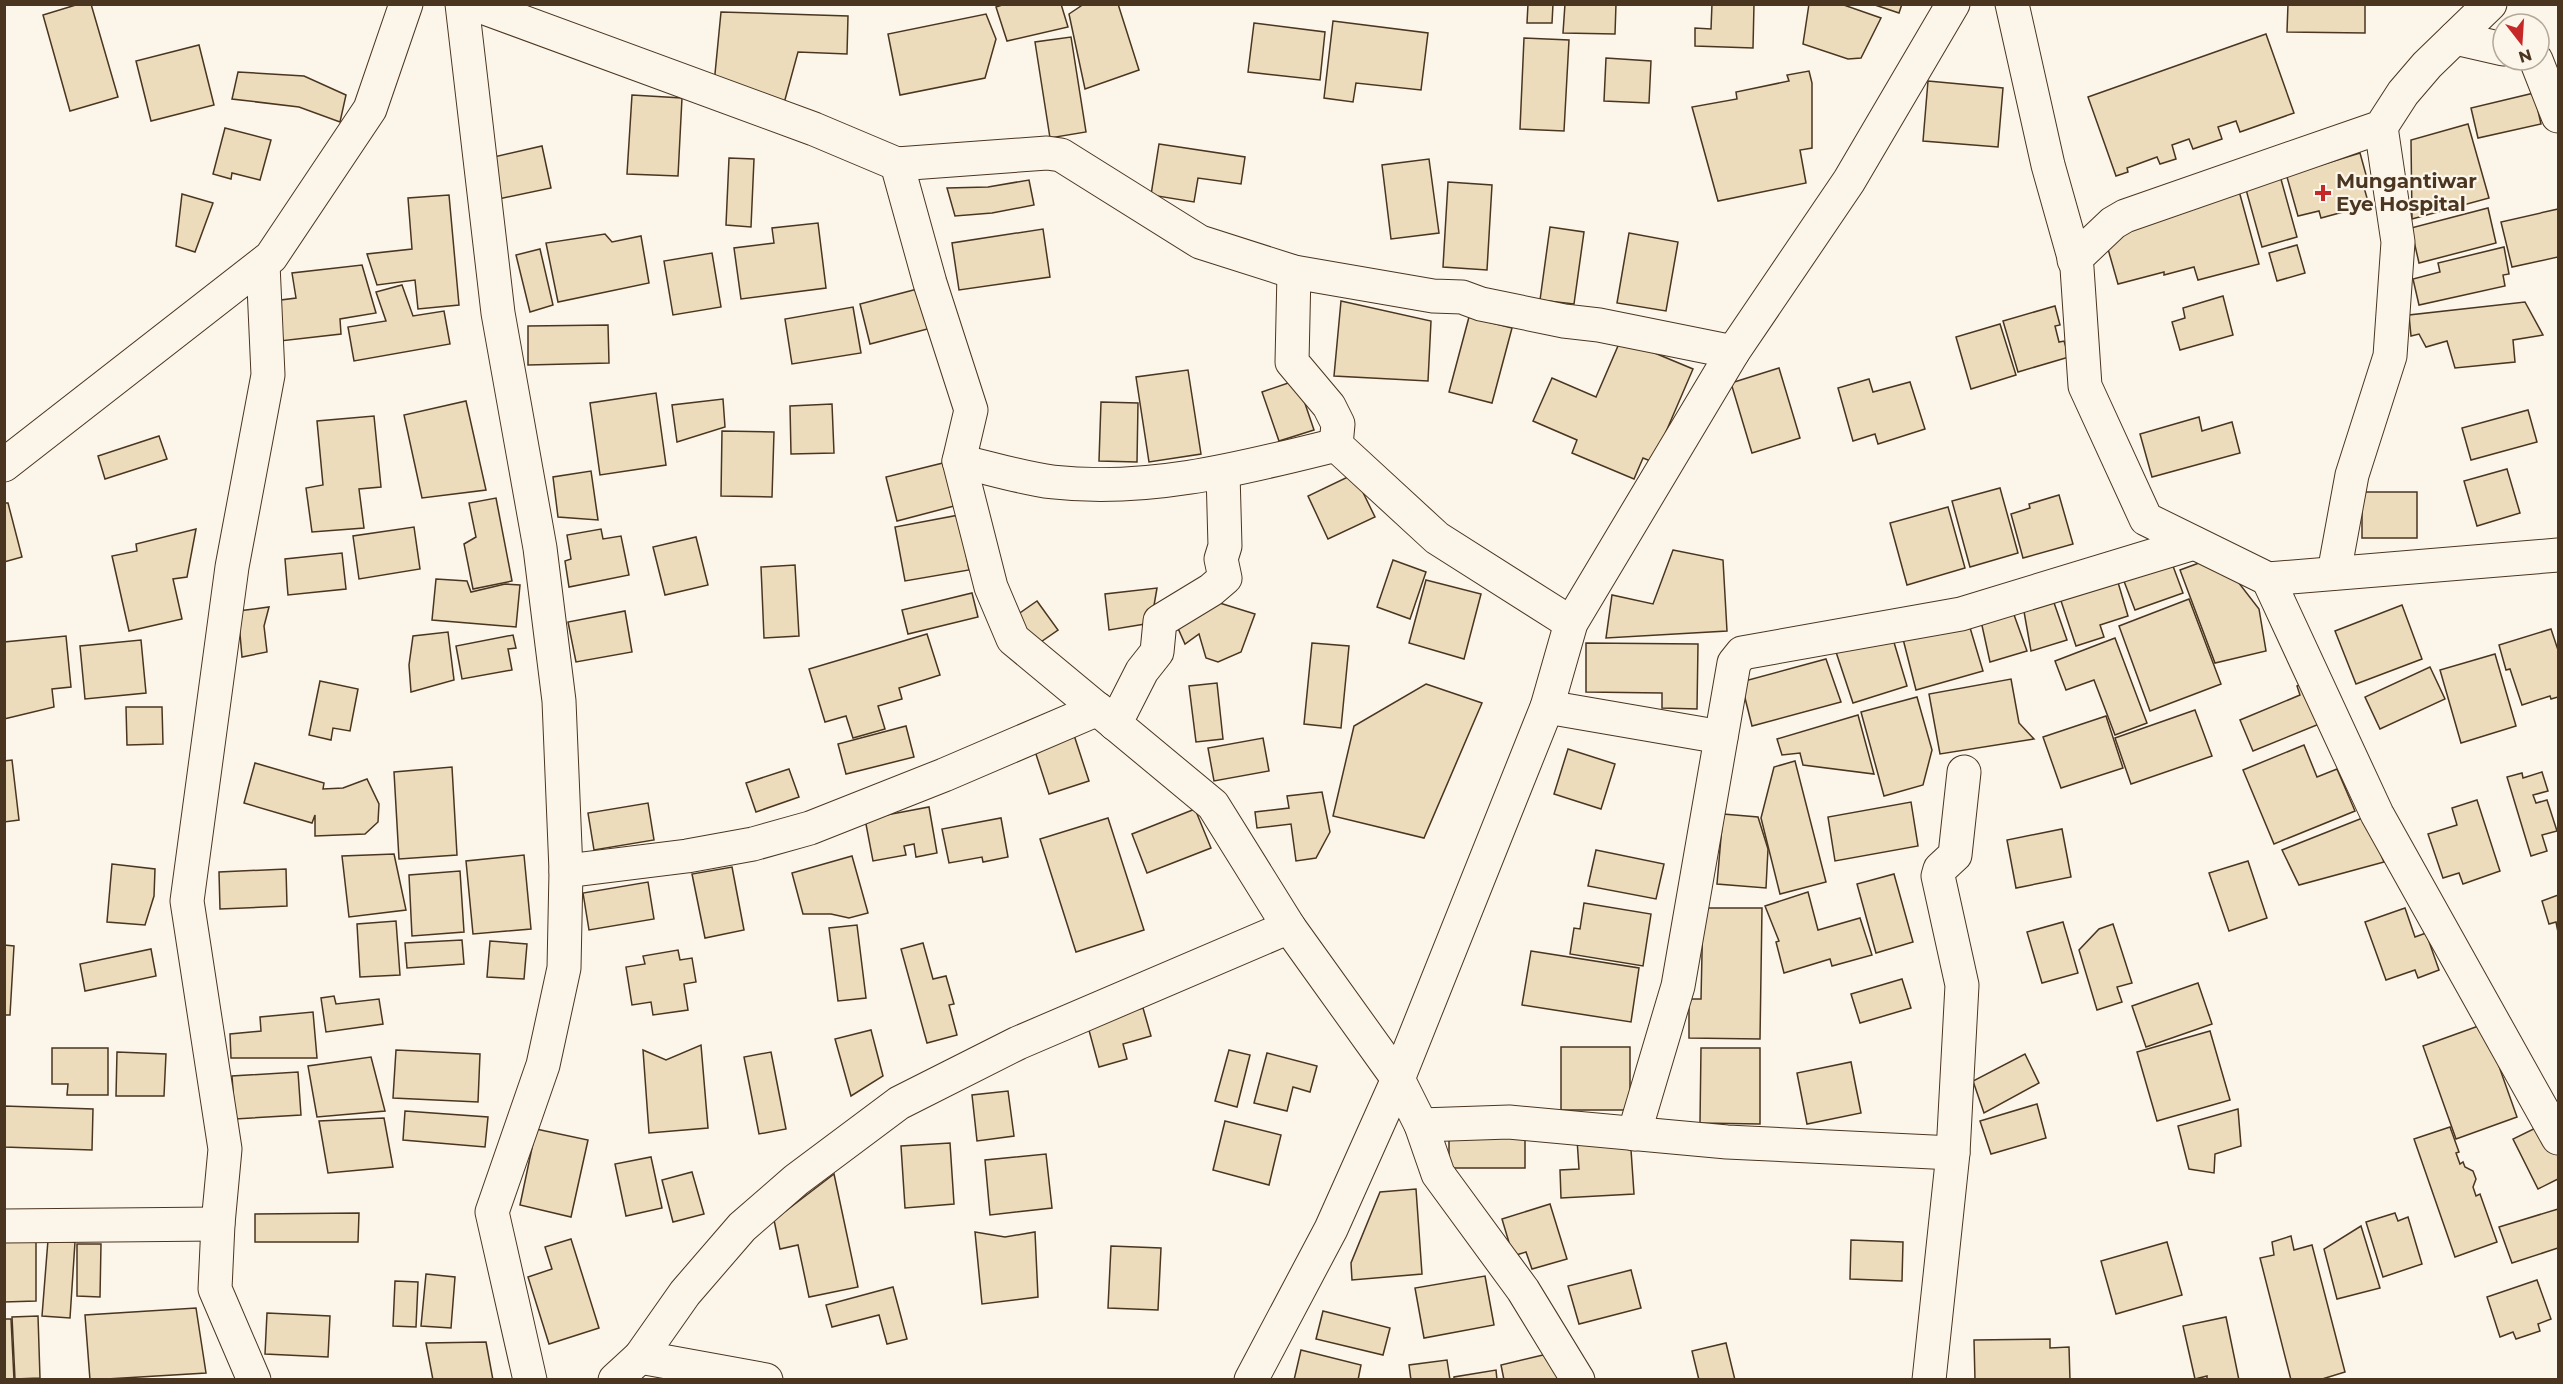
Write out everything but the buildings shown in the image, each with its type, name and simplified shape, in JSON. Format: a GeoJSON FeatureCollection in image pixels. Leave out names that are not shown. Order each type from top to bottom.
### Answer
{"type":"FeatureCollection","features":[{"type":"Feature","properties":{"kind":"street"},"geometry":{"type":"LineString","coordinates":[[4,465],[271,257],[370,109],[406,4]]}},
{"type":"Feature","properties":{"kind":"street"},"geometry":{"type":"LineString","coordinates":[[462,4],[498,313],[540,548],[559,701],[566,871],[564,968],[543,1065],[492,1212],[530,1380]]}},
{"type":"Feature","properties":{"kind":"street"},"geometry":{"type":"LineString","coordinates":[[474,4],[814,129],[897,164],[1047,153],[1061,155],[1200,242],[1294,272],[1433,296],[1462,297],[1564,321],[1599,325],[1733,352]]}},
{"type":"Feature","properties":{"kind":"street"},"geometry":{"type":"LineString","coordinates":[[1251,1380],[1331,1229],[1398,1079],[1547,707],[1571,623],[1733,352],[1849,181],[1953,4]]}},
{"type":"Feature","properties":{"kind":"street"},"geometry":{"type":"LineString","coordinates":[[2012,4],[2048,165],[2077,268],[2085,387],[2146,519],[2268,579],[2559,555]]}},
{"type":"Feature","properties":{"kind":"street"},"geometry":{"type":"LineString","coordinates":[[2074,260],[2125,216],[2381,128],[2403,93],[2490,4]]}},
{"type":"Feature","properties":{"kind":"street"},"geometry":{"type":"LineString","coordinates":[[2455,38],[2491,46]]}},
{"type":"Feature","properties":{"kind":"street"},"geometry":{"type":"LineString","coordinates":[[2541,72],[2559,116]]}},
{"type":"Feature","properties":{"kind":"street"},"geometry":{"type":"LineString","coordinates":[[2334,573],[2352,475],[2390,356],[2398,242],[2381,128]]}},
{"type":"Feature","properties":{"kind":"street"},"geometry":{"type":"LineString","coordinates":[[897,164],[930,283],[971,410],[959,461],[991,587],[1013,639],[1213,805],[1288,927],[1398,1079],[1422,1125],[1438,1174],[1523,1290],[1578,1380]]}},
{"type":"Feature","properties":{"kind":"street"},"geometry":{"type":"LineString","coordinates":[[254,1380],[215,1289],[225,1143],[187,901],[232,567],[268,375],[263,264]]}},
{"type":"Feature","properties":{"kind":"street"},"geometry":{"type":"LineString","coordinates":[[1294,272],[1292,362],[1329,406],[1338,424],[1336,446]]}},
{"type":"Feature","properties":{"kind":"street"},"geometry":{"type":"LineString","coordinates":[[959,461],[1052,482],[1140,484],[1223,473],[1336,446]]}},
{"type":"Feature","properties":{"kind":"street"},"geometry":{"type":"LineString","coordinates":[[1336,446],[1437,538],[1571,623]]}},
{"type":"Feature","properties":{"kind":"street"},"geometry":{"type":"LineString","coordinates":[[566,871],[687,856],[742,846],[810,828],[944,775],[1106,717],[1157,651],[1160,621],[1211,590],[1226,578],[1221,559],[1225,546],[1223,473]]}},
{"type":"Feature","properties":{"kind":"street"},"geometry":{"type":"LineString","coordinates":[[1634,1134],[1678,986],[1734,663],[1743,653],[1961,614],[2194,543]]}},
{"type":"Feature","properties":{"kind":"street"},"geometry":{"type":"LineString","coordinates":[[2268,579],[2377,814],[2559,1138]]}},
{"type":"Feature","properties":{"kind":"street"},"geometry":{"type":"LineString","coordinates":[[1547,707],[1721,737]]}},
{"type":"Feature","properties":{"kind":"street"},"geometry":{"type":"LineString","coordinates":[[1929,1380],[1953,1153],[1962,980],[1938,876],[1940,869],[1955,855],[1964,772]]}},
{"type":"Feature","properties":{"kind":"street"},"geometry":{"type":"LineString","coordinates":[[615,1380],[640,1357],[685,1293],[742,1227],[796,1180],[899,1102],[1018,1043],[1288,927]]}},
{"type":"Feature","properties":{"kind":"street"},"geometry":{"type":"LineString","coordinates":[[1422,1125],[1509,1122],[1727,1142],[1953,1153]]}},
{"type":"Feature","properties":{"kind":"street"},"geometry":{"type":"LineString","coordinates":[[4,1226],[218,1224]]}},
{"type":"Feature","properties":{"kind":"street"},"geometry":{"type":"LineString","coordinates":[[640,1357],[766,1380]]}},
{"type":"Feature","properties":{"kind":"place","name":"Mungantiwar Eye Hospital"},"geometry":{"type":"Point","coordinates":[2323,193]}}]}
